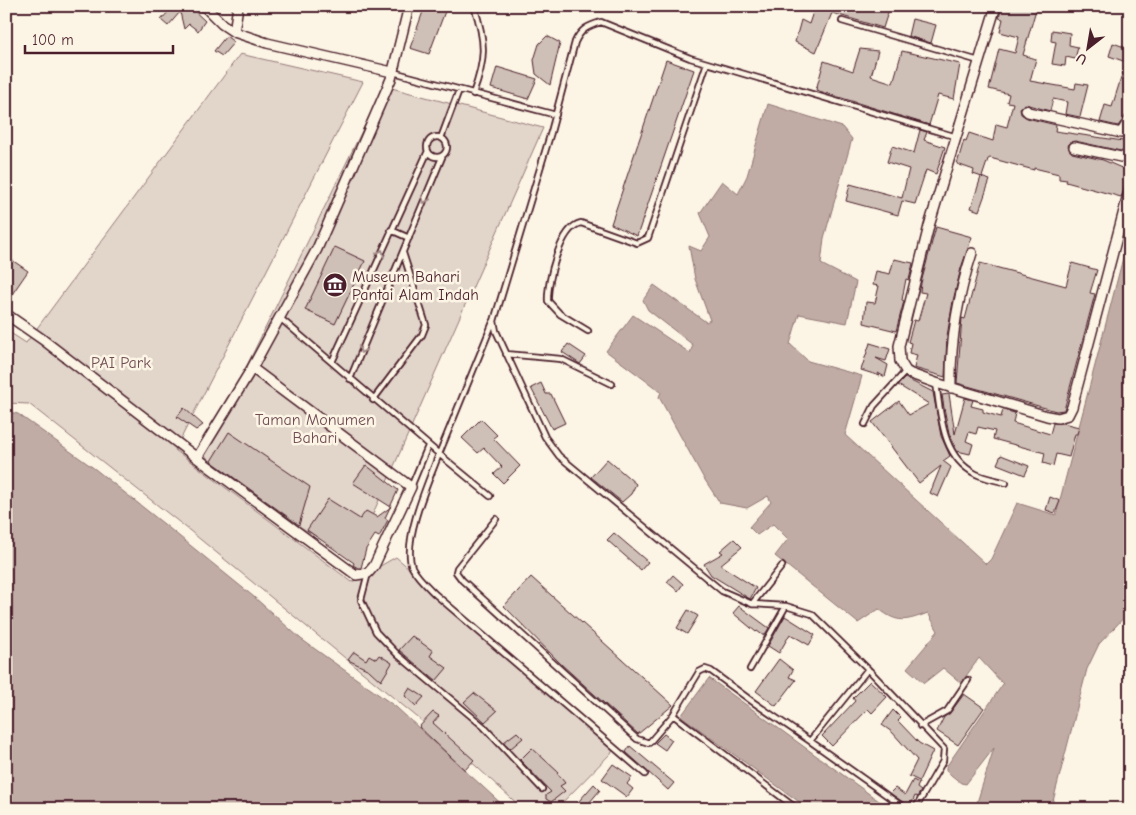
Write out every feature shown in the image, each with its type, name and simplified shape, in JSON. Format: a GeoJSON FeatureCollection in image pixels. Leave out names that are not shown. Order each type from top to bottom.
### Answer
{"type":"FeatureCollection","features":[{"type":"Feature","properties":{"kind":"street"},"geometry":{"type":"LineString","coordinates":[[204,6],[222,24],[234,32],[276,45],[392,72]]}},
{"type":"Feature","properties":{"kind":"street"},"geometry":{"type":"LineString","coordinates":[[234,32],[238,6]]}},
{"type":"Feature","properties":{"kind":"street"},"geometry":{"type":"LineString","coordinates":[[197,458],[280,318],[337,205],[392,72],[409,6]]}},
{"type":"Feature","properties":{"kind":"street"},"geometry":{"type":"LineString","coordinates":[[996,6],[929,226],[899,346],[900,361],[906,371],[936,384],[1047,416],[1058,418],[1068,415],[1072,408],[1130,188]]}},
{"type":"Feature","properties":{"kind":"street"},"geometry":{"type":"LineString","coordinates":[[1026,110],[1053,119],[1121,133],[1130,119]]}},
{"type":"Feature","properties":{"kind":"street"},"geometry":{"type":"LineString","coordinates":[[1074,147],[1130,159]]}},
{"type":"Feature","properties":{"kind":"street"},"geometry":{"type":"LineString","coordinates":[[950,388],[950,354],[962,289],[972,253]]}},
{"type":"Feature","properties":{"kind":"street"},"geometry":{"type":"LineString","coordinates":[[6,314],[50,344],[197,458],[356,575],[368,573],[378,558],[411,487],[252,368]]}},
{"type":"Feature","properties":{"kind":"lane"},"geometry":{"type":"LineString","coordinates":[[472,94],[485,55],[484,41],[474,6]]}},
{"type":"Feature","properties":{"kind":"lane"},"geometry":{"type":"LineString","coordinates":[[842,21],[979,61]]}},
{"type":"Feature","properties":{"kind":"lane"},"geometry":{"type":"LineString","coordinates":[[645,774],[468,623],[417,576],[411,559],[412,538],[422,500],[438,454],[494,321],[579,33],[587,26],[601,22],[612,25],[656,46],[707,63],[957,137]]}},
{"type":"Feature","properties":{"kind":"lane"},"geometry":{"type":"LineString","coordinates":[[588,331],[560,314],[548,301],[553,266],[560,248],[569,229],[581,224],[637,243],[648,238],[707,63]]}},
{"type":"Feature","properties":{"kind":"lane"},"geometry":{"type":"LineString","coordinates":[[392,72],[556,115]]}},
{"type":"Feature","properties":{"kind":"lane"},"geometry":{"type":"LineString","coordinates":[[441,138],[459,90]]}},
{"type":"Feature","properties":{"kind":"lane"},"geometry":{"type":"LineString","coordinates":[[332,362],[428,151],[429,142],[432,138],[441,138],[447,145],[350,378]]}},
{"type":"Feature","properties":{"kind":"lane"},"geometry":{"type":"LineString","coordinates":[[428,151],[435,156],[443,155]]}},
{"type":"Feature","properties":{"kind":"lane"},"geometry":{"type":"LineString","coordinates":[[391,230],[409,238]]}},
{"type":"Feature","properties":{"kind":"lane"},"geometry":{"type":"LineString","coordinates":[[374,400],[422,335],[426,325],[402,252]]}},
{"type":"Feature","properties":{"kind":"lane"},"geometry":{"type":"LineString","coordinates":[[280,318],[428,446],[490,496]]}},
{"type":"Feature","properties":{"kind":"lane"},"geometry":{"type":"LineString","coordinates":[[494,321],[496,331],[506,354],[545,437],[559,456],[722,591],[752,604],[786,606],[812,614],[868,669],[920,726],[944,749],[945,755],[915,809]]}},
{"type":"Feature","properties":{"kind":"lane"},"geometry":{"type":"LineString","coordinates":[[506,354],[561,359],[612,384]]}},
{"type":"Feature","properties":{"kind":"lane"},"geometry":{"type":"LineString","coordinates":[[864,424],[874,406],[906,371]]}},
{"type":"Feature","properties":{"kind":"lane"},"geometry":{"type":"LineString","coordinates":[[936,384],[945,437],[955,455],[975,474],[1006,483]]}},
{"type":"Feature","properties":{"kind":"lane"},"geometry":{"type":"LineString","coordinates":[[411,487],[428,446]]}},
{"type":"Feature","properties":{"kind":"lane"},"geometry":{"type":"LineString","coordinates":[[496,519],[457,568],[456,572],[462,580],[638,739],[645,743],[654,740],[673,715],[699,672],[705,669],[906,809]]}},
{"type":"Feature","properties":{"kind":"lane"},"geometry":{"type":"LineString","coordinates":[[752,604],[782,566]]}},
{"type":"Feature","properties":{"kind":"lane"},"geometry":{"type":"LineString","coordinates":[[368,573],[362,600],[369,621],[380,637],[398,655],[484,726],[542,789]]}},
{"type":"Feature","properties":{"kind":"lane"},"geometry":{"type":"LineString","coordinates":[[750,669],[786,606]]}},
{"type":"Feature","properties":{"kind":"lane"},"geometry":{"type":"LineString","coordinates":[[810,741],[868,669]]}},
{"type":"Feature","properties":{"kind":"lane"},"geometry":{"type":"LineString","coordinates":[[920,726],[947,711],[968,680]]}},
{"type":"Feature","properties":{"kind":"lane"},"geometry":{"type":"LineString","coordinates":[[673,715],[797,809]]}},
{"type":"Feature","properties":{"kind":"green space","name":"PAI Park"},"geometry":{"type":"Polygon","coordinates":[[[240,54],[363,82],[175,450],[352,582],[396,557],[617,747],[556,809],[523,809],[467,758],[184,526],[29,404],[6,403],[6,330],[26,343],[240,54]]]}},
{"type":"Feature","properties":{"kind":"green space","name":"Taman Monumen Bahari"},"geometry":{"type":"Polygon","coordinates":[[[384,86],[543,128],[353,559],[299,526],[210,463],[204,453],[384,86]]]}},
{"type":"Feature","properties":{"kind":"shaded area"},"geometry":{"type":"Polygon","coordinates":[[[768,104],[842,127],[852,139],[824,238],[821,264],[856,282],[847,323],[799,314],[790,344],[808,361],[862,376],[845,435],[986,564],[991,559],[1017,503],[1056,515],[1130,231],[1130,611],[1099,644],[1087,669],[1051,809],[975,809],[994,748],[966,784],[961,783],[946,771],[946,767],[1003,684],[979,658],[961,683],[943,668],[924,683],[907,668],[938,631],[928,613],[902,620],[892,617],[879,609],[858,623],[775,556],[788,539],[773,524],[757,535],[749,527],[771,502],[768,496],[747,508],[720,503],[703,477],[659,397],[661,392],[606,351],[633,315],[690,353],[693,345],[648,310],[643,300],[654,285],[706,322],[710,320],[695,279],[689,246],[701,251],[710,237],[700,213],[722,181],[738,194],[747,176],[768,104]]]}},
{"type":"Feature","properties":{"kind":"shaded area"},"geometry":{"type":"Polygon","coordinates":[[[6,411],[18,414],[95,469],[254,597],[301,639],[396,707],[507,809],[6,809],[6,411]]]}},
{"type":"Feature","properties":{"kind":"shaded area"},"geometry":{"type":"Polygon","coordinates":[[[709,678],[890,809],[809,809],[681,716],[709,678]]]}},
{"type":"Feature","properties":{"kind":"building"},"geometry":{"type":"Polygon","coordinates":[[[165,6],[189,6],[205,21],[198,31],[189,24],[184,29],[180,12],[168,26],[161,20],[169,11],[165,6]]]}},
{"type":"Feature","properties":{"kind":"building"},"geometry":{"type":"Polygon","coordinates":[[[425,6],[447,6],[429,54],[410,48],[425,6]]]}},
{"type":"Feature","properties":{"kind":"building"},"geometry":{"type":"Polygon","coordinates":[[[815,6],[890,6],[883,28],[832,13],[816,52],[795,42],[801,20],[809,24],[815,6]]]}},
{"type":"Feature","properties":{"kind":"building"},"geometry":{"type":"Polygon","coordinates":[[[1002,6],[1037,6],[1023,55],[1036,59],[1030,81],[1075,89],[1076,83],[1088,85],[1080,117],[1065,114],[1067,102],[1053,99],[1050,111],[1025,104],[1020,108],[1021,114],[1027,118],[1056,125],[1055,131],[1130,142],[1130,153],[1075,141],[1070,142],[1068,146],[1072,153],[1103,160],[1124,169],[1126,164],[1130,165],[1130,177],[1121,197],[1066,182],[1067,180],[1059,179],[1059,174],[1034,168],[1034,170],[990,158],[982,177],[973,174],[974,170],[957,164],[964,140],[966,141],[969,133],[993,141],[996,124],[1007,127],[1013,103],[1007,102],[1009,94],[989,89],[999,49],[1015,53],[1019,37],[1000,32],[1003,19],[999,18],[1002,6]]]}},
{"type":"Feature","properties":{"kind":"building"},"geometry":{"type":"Polygon","coordinates":[[[912,19],[936,25],[931,43],[908,36],[912,19]]]}},
{"type":"Feature","properties":{"kind":"building"},"geometry":{"type":"Polygon","coordinates":[[[1052,30],[1070,33],[1069,45],[1078,47],[1075,59],[1066,57],[1065,66],[1052,64],[1056,42],[1051,41],[1052,30]]]}},
{"type":"Feature","properties":{"kind":"building"},"geometry":{"type":"Polygon","coordinates":[[[226,36],[234,42],[222,56],[214,51],[226,36]]]}},
{"type":"Feature","properties":{"kind":"building"},"geometry":{"type":"Polygon","coordinates":[[[547,36],[560,43],[550,85],[536,74],[534,60],[539,44],[547,36]]]}},
{"type":"Feature","properties":{"kind":"building"},"geometry":{"type":"Polygon","coordinates":[[[1113,43],[1130,49],[1130,105],[1128,113],[1118,126],[1100,122],[1105,105],[1112,107],[1126,62],[1109,56],[1113,43]]]}},
{"type":"Feature","properties":{"kind":"building"},"geometry":{"type":"Polygon","coordinates":[[[860,49],[878,51],[871,76],[893,83],[902,51],[960,64],[954,99],[938,95],[929,125],[816,90],[824,61],[853,71],[860,49]]]}},
{"type":"Feature","properties":{"kind":"building"},"geometry":{"type":"Polygon","coordinates":[[[666,60],[694,70],[637,236],[611,224],[666,60]]]}},
{"type":"Feature","properties":{"kind":"building"},"geometry":{"type":"Polygon","coordinates":[[[497,67],[537,79],[528,99],[491,88],[497,67]]]}},
{"type":"Feature","properties":{"kind":"building"},"geometry":{"type":"Polygon","coordinates":[[[920,130],[927,132],[924,140],[945,147],[936,174],[926,170],[915,204],[902,201],[898,215],[846,201],[850,184],[902,198],[909,169],[887,162],[892,146],[914,153],[920,130]]]}},
{"type":"Feature","properties":{"kind":"building"},"geometry":{"type":"Polygon","coordinates":[[[981,177],[990,180],[979,211],[971,208],[981,177]]]}},
{"type":"Feature","properties":{"kind":"building"},"geometry":{"type":"Polygon","coordinates":[[[936,227],[972,237],[961,268],[953,301],[947,336],[945,377],[914,368],[917,355],[909,353],[911,343],[908,342],[914,320],[918,321],[926,293],[920,292],[921,283],[936,227]]]}},
{"type":"Feature","properties":{"kind":"building","name":"Museum Bahari Pantai Alam Indah"},"geometry":{"type":"Polygon","coordinates":[[[335,247],[365,261],[335,324],[305,310],[335,247]]]}},
{"type":"Feature","properties":{"kind":"building"},"geometry":{"type":"Polygon","coordinates":[[[6,256],[28,271],[6,303],[6,256]]]}},
{"type":"Feature","properties":{"kind":"building"},"geometry":{"type":"Polygon","coordinates":[[[894,259],[913,263],[909,280],[906,279],[902,300],[904,301],[896,331],[864,323],[866,302],[875,303],[879,286],[873,285],[876,271],[890,274],[894,259]]]}},
{"type":"Feature","properties":{"kind":"building"},"geometry":{"type":"Polygon","coordinates":[[[980,263],[1066,286],[1072,263],[1097,270],[1090,293],[1095,294],[1064,410],[1056,411],[957,383],[962,318],[965,319],[980,263]]]}},
{"type":"Feature","properties":{"kind":"building"},"geometry":{"type":"Polygon","coordinates":[[[870,343],[890,349],[886,361],[876,358],[888,365],[885,377],[878,373],[880,376],[861,370],[870,343]]]}},
{"type":"Feature","properties":{"kind":"building"},"geometry":{"type":"Polygon","coordinates":[[[568,344],[586,356],[580,364],[562,352],[568,344]]]}},
{"type":"Feature","properties":{"kind":"building"},"geometry":{"type":"Polygon","coordinates":[[[905,378],[933,392],[941,436],[950,456],[943,461],[951,467],[938,497],[930,493],[941,466],[919,483],[872,422],[899,401],[909,415],[929,404],[898,385],[905,378]]]}},
{"type":"Feature","properties":{"kind":"building"},"geometry":{"type":"Polygon","coordinates":[[[541,383],[546,394],[551,394],[565,423],[552,429],[531,388],[541,383]]]}},
{"type":"Feature","properties":{"kind":"building"},"geometry":{"type":"Polygon","coordinates":[[[949,394],[955,434],[965,398],[973,400],[971,406],[983,409],[983,412],[1001,417],[1003,410],[1015,413],[1013,423],[1050,434],[1053,423],[1063,423],[1079,427],[1077,434],[1075,434],[1069,457],[1056,454],[1053,466],[1043,463],[1045,453],[993,439],[995,431],[978,427],[976,434],[969,432],[966,441],[973,444],[970,454],[957,451],[949,433],[942,395],[949,394]]]}},
{"type":"Feature","properties":{"kind":"building"},"geometry":{"type":"Polygon","coordinates":[[[184,408],[203,425],[196,430],[177,417],[184,408]]]}},
{"type":"Feature","properties":{"kind":"building"},"geometry":{"type":"Polygon","coordinates":[[[481,419],[497,435],[493,438],[520,466],[503,483],[494,474],[502,467],[484,448],[478,453],[462,438],[481,419]]]}},
{"type":"Feature","properties":{"kind":"building"},"geometry":{"type":"Polygon","coordinates":[[[229,432],[310,487],[299,525],[211,461],[229,432]]]}},
{"type":"Feature","properties":{"kind":"building"},"geometry":{"type":"Polygon","coordinates":[[[1001,455],[1029,466],[1025,475],[997,464],[1001,455]]]}},
{"type":"Feature","properties":{"kind":"building"},"geometry":{"type":"Polygon","coordinates":[[[607,459],[636,484],[631,494],[622,502],[591,477],[607,459]]]}},
{"type":"Feature","properties":{"kind":"building"},"geometry":{"type":"Polygon","coordinates":[[[366,465],[398,490],[390,507],[353,483],[366,465]]]}},
{"type":"Feature","properties":{"kind":"building"},"geometry":{"type":"Polygon","coordinates":[[[1050,497],[1060,501],[1055,513],[1046,510],[1050,497]]]}},
{"type":"Feature","properties":{"kind":"building"},"geometry":{"type":"Polygon","coordinates":[[[328,499],[360,519],[366,511],[377,517],[390,508],[385,518],[388,520],[379,537],[375,535],[366,549],[361,568],[353,565],[354,563],[307,530],[328,499]]]}},
{"type":"Feature","properties":{"kind":"building"},"geometry":{"type":"Polygon","coordinates":[[[614,533],[648,562],[641,570],[607,540],[614,533]]]}},
{"type":"Feature","properties":{"kind":"building"},"geometry":{"type":"Polygon","coordinates":[[[734,539],[742,547],[720,565],[756,588],[750,599],[711,575],[704,564],[723,553],[720,551],[734,539]]]}},
{"type":"Feature","properties":{"kind":"building"},"geometry":{"type":"Polygon","coordinates":[[[673,575],[683,584],[678,591],[667,582],[673,575]]]}},
{"type":"Feature","properties":{"kind":"building"},"geometry":{"type":"Polygon","coordinates":[[[531,577],[673,705],[638,734],[561,664],[504,606],[531,577]]]}},
{"type":"Feature","properties":{"kind":"building"},"geometry":{"type":"Polygon","coordinates":[[[739,606],[769,628],[764,636],[756,632],[733,613],[739,606]]]}},
{"type":"Feature","properties":{"kind":"building"},"geometry":{"type":"Polygon","coordinates":[[[688,610],[698,616],[687,634],[677,628],[688,610]]]}},
{"type":"Feature","properties":{"kind":"building"},"geometry":{"type":"Polygon","coordinates":[[[785,616],[815,635],[809,645],[790,634],[779,653],[768,646],[785,616]]]}},
{"type":"Feature","properties":{"kind":"building"},"geometry":{"type":"Polygon","coordinates":[[[412,636],[433,651],[430,656],[447,668],[436,681],[399,650],[412,636]]]}},
{"type":"Feature","properties":{"kind":"building"},"geometry":{"type":"Polygon","coordinates":[[[354,652],[366,660],[369,655],[376,659],[379,655],[392,663],[381,681],[369,670],[348,660],[354,652]]]}},
{"type":"Feature","properties":{"kind":"building"},"geometry":{"type":"Polygon","coordinates":[[[779,659],[793,670],[789,677],[796,680],[776,706],[756,691],[779,659]]]}},
{"type":"Feature","properties":{"kind":"building"},"geometry":{"type":"Polygon","coordinates":[[[870,681],[887,697],[872,713],[868,709],[832,746],[822,736],[855,701],[853,698],[870,681]]]}},
{"type":"Feature","properties":{"kind":"building"},"geometry":{"type":"Polygon","coordinates":[[[410,688],[424,697],[416,706],[405,696],[410,688]]]}},
{"type":"Feature","properties":{"kind":"building"},"geometry":{"type":"Polygon","coordinates":[[[474,693],[497,711],[485,722],[464,702],[474,693]]]}},
{"type":"Feature","properties":{"kind":"building"},"geometry":{"type":"Polygon","coordinates":[[[964,694],[984,708],[958,745],[937,731],[944,717],[950,713],[964,694]]]}},
{"type":"Feature","properties":{"kind":"building"},"geometry":{"type":"Polygon","coordinates":[[[893,710],[901,718],[898,721],[919,743],[933,751],[919,781],[909,776],[917,760],[892,732],[882,725],[893,710]]]}},
{"type":"Feature","properties":{"kind":"building"},"geometry":{"type":"Polygon","coordinates":[[[433,712],[439,716],[433,723],[474,760],[465,770],[419,727],[433,712]]]}},
{"type":"Feature","properties":{"kind":"building"},"geometry":{"type":"Polygon","coordinates":[[[517,732],[523,738],[510,749],[504,742],[517,732]]]}},
{"type":"Feature","properties":{"kind":"building"},"geometry":{"type":"Polygon","coordinates":[[[664,734],[672,740],[665,750],[655,743],[664,734]]]}},
{"type":"Feature","properties":{"kind":"building"},"geometry":{"type":"Polygon","coordinates":[[[630,746],[674,783],[668,790],[626,752],[630,746]]]}},
{"type":"Feature","properties":{"kind":"building"},"geometry":{"type":"Polygon","coordinates":[[[532,748],[558,772],[565,783],[560,786],[565,791],[551,802],[546,799],[546,795],[551,792],[520,760],[532,748]]]}},
{"type":"Feature","properties":{"kind":"building"},"geometry":{"type":"Polygon","coordinates":[[[613,764],[632,777],[627,784],[633,789],[627,797],[602,779],[613,764]]]}},
{"type":"Feature","properties":{"kind":"building"},"geometry":{"type":"Polygon","coordinates":[[[913,780],[919,783],[917,788],[921,791],[917,797],[915,796],[910,807],[890,793],[895,788],[905,795],[913,780]]]}},
{"type":"Feature","properties":{"kind":"building"},"geometry":{"type":"Polygon","coordinates":[[[594,784],[600,790],[584,809],[572,809],[594,784]]]}},
{"type":"Feature","properties":{"kind":"place","name":"Museum Bahari Pantai Alam Indah"},"geometry":{"type":"Point","coordinates":[335,285]}}]}
